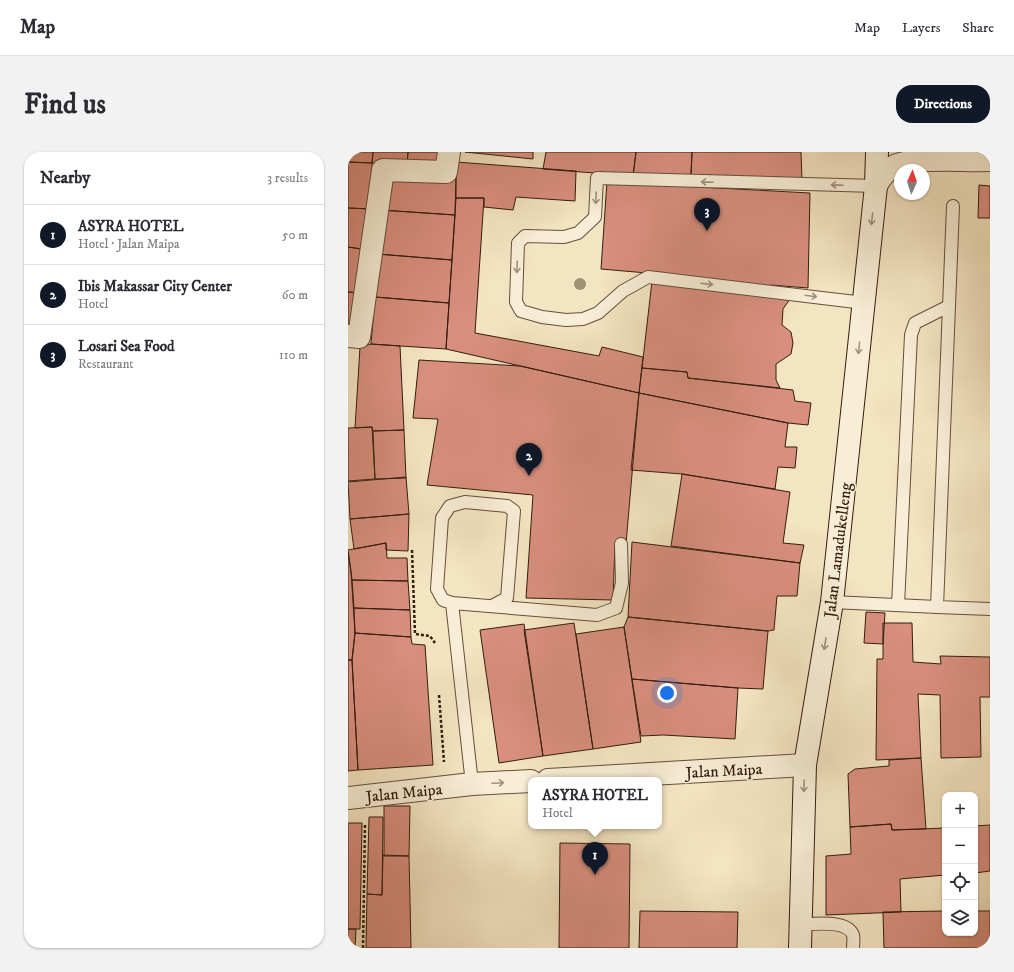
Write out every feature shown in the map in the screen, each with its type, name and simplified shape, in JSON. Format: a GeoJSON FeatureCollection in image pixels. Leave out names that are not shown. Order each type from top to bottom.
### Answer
{"type":"FeatureCollection","features":[{"type":"Feature","properties":{"kind":"street"},"geometry":{"type":"LineString","coordinates":[[348,336],[359,337],[383,170],[446,172],[449,152]]}},
{"type":"Feature","properties":{"kind":"street","name":"Jalan Lamadukelleng"},"geometry":{"type":"LineString","coordinates":[[800,948],[804,765],[832,602],[876,186],[877,152]]}},
{"type":"Feature","properties":{"kind":"street"},"geometry":{"type":"LineString","coordinates":[[876,186],[885,172],[899,164],[931,161],[990,160]]}},
{"type":"Feature","properties":{"kind":"street","name":"Jalan Maipa"},"geometry":{"type":"LineString","coordinates":[[599,777],[804,765]]}},
{"type":"Feature","properties":{"kind":"street","name":"Jalan Maipa"},"geometry":{"type":"LineString","coordinates":[[356,797],[472,784],[528,781]]}},
{"type":"Feature","properties":{"kind":"lane"},"geometry":{"type":"LineString","coordinates":[[864,303],[648,277],[623,291],[610,303],[593,315],[583,319],[566,320],[542,317],[521,311],[516,302],[518,243],[525,236],[564,238],[578,233],[595,217],[597,178],[876,186]]}},
{"type":"Feature","properties":{"kind":"lane"},"geometry":{"type":"LineString","coordinates":[[937,607],[953,206]]}},
{"type":"Feature","properties":{"kind":"lane"},"geometry":{"type":"LineString","coordinates":[[898,606],[911,335],[915,323],[949,306]]}},
{"type":"Feature","properties":{"kind":"lane"},"geometry":{"type":"LineString","coordinates":[[492,606],[507,598],[514,511],[507,506],[465,502],[450,506],[442,518],[437,590],[443,600],[452,603],[597,614],[616,608],[622,583],[621,544]]}},
{"type":"Feature","properties":{"kind":"lane"},"geometry":{"type":"LineString","coordinates":[[832,602],[990,609]]}},
{"type":"Feature","properties":{"kind":"lane"},"geometry":{"type":"LineString","coordinates":[[452,603],[472,784]]}},
{"type":"Feature","properties":{"kind":"lane"},"geometry":{"type":"LineString","coordinates":[[800,925],[835,924],[850,929],[853,936],[853,948]]}},
{"type":"Feature","properties":{"kind":"path"},"geometry":{"type":"LineString","coordinates":[[412,550],[415,634],[430,636],[435,643],[436,651]]}},
{"type":"Feature","properties":{"kind":"path"},"geometry":{"type":"LineString","coordinates":[[438,689],[446,787]]}},
{"type":"Feature","properties":{"kind":"path"},"geometry":{"type":"LineString","coordinates":[[356,797],[363,948]]}},
{"type":"Feature","properties":{"kind":"building"},"geometry":{"type":"Polygon","coordinates":[[[348,152],[373,152],[372,163],[348,162],[348,152]]]}},
{"type":"Feature","properties":{"kind":"building"},"geometry":{"type":"Polygon","coordinates":[[[373,152],[408,152],[407,165],[372,163],[373,152]]]}},
{"type":"Feature","properties":{"kind":"building"},"geometry":{"type":"Polygon","coordinates":[[[408,152],[442,152],[441,168],[407,165],[408,152]]]}},
{"type":"Feature","properties":{"kind":"building"},"geometry":{"type":"Polygon","coordinates":[[[465,152],[533,152],[533,159],[465,152]]]}},
{"type":"Feature","properties":{"kind":"building"},"geometry":{"type":"Polygon","coordinates":[[[546,152],[636,152],[633,176],[543,169],[546,152]]]}},
{"type":"Feature","properties":{"kind":"building"},"geometry":{"type":"Polygon","coordinates":[[[636,152],[692,152],[691,175],[633,176],[636,152]]]}},
{"type":"Feature","properties":{"kind":"building"},"geometry":{"type":"Polygon","coordinates":[[[692,152],[801,152],[802,180],[691,175],[692,152]]]}},
{"type":"Feature","properties":{"kind":"building"},"geometry":{"type":"Polygon","coordinates":[[[348,162],[372,163],[372,209],[348,208],[348,162]]]}},
{"type":"Feature","properties":{"kind":"building"},"geometry":{"type":"Polygon","coordinates":[[[456,162],[576,171],[575,201],[516,197],[513,210],[484,207],[484,198],[456,198],[456,162]]]}},
{"type":"Feature","properties":{"kind":"building"},"geometry":{"type":"Polygon","coordinates":[[[385,172],[456,174],[455,215],[381,210],[385,172]]]}},
{"type":"Feature","properties":{"kind":"building"},"geometry":{"type":"Polygon","coordinates":[[[607,182],[810,193],[808,288],[771,285],[771,297],[670,275],[601,269],[607,182]]]}},
{"type":"Feature","properties":{"kind":"building"},"geometry":{"type":"Polygon","coordinates":[[[979,185],[990,186],[990,218],[978,218],[979,185]]]}},
{"type":"Feature","properties":{"kind":"building"},"geometry":{"type":"Polygon","coordinates":[[[456,198],[484,198],[475,333],[599,356],[602,347],[643,357],[639,393],[446,349],[456,198]]]}},
{"type":"Feature","properties":{"kind":"building"},"geometry":{"type":"Polygon","coordinates":[[[348,208],[372,209],[368,250],[348,247],[348,208]]]}},
{"type":"Feature","properties":{"kind":"building"},"geometry":{"type":"Polygon","coordinates":[[[381,210],[455,215],[452,260],[377,254],[381,210]]]}},
{"type":"Feature","properties":{"kind":"building"},"geometry":{"type":"Polygon","coordinates":[[[348,247],[368,250],[362,293],[348,292],[348,247]]]}},
{"type":"Feature","properties":{"kind":"building"},"geometry":{"type":"Polygon","coordinates":[[[377,254],[452,260],[449,303],[375,297],[377,254]]]}},
{"type":"Feature","properties":{"kind":"building"},"geometry":{"type":"Polygon","coordinates":[[[652,281],[790,299],[783,309],[782,325],[791,332],[793,343],[791,354],[776,364],[776,380],[780,388],[688,378],[687,372],[642,368],[652,281]]]}},
{"type":"Feature","properties":{"kind":"building"},"geometry":{"type":"Polygon","coordinates":[[[348,292],[362,293],[348,332],[348,292]]]}},
{"type":"Feature","properties":{"kind":"building"},"geometry":{"type":"Polygon","coordinates":[[[375,297],[449,303],[446,349],[371,344],[375,297]]]}},
{"type":"Feature","properties":{"kind":"building"},"geometry":{"type":"Polygon","coordinates":[[[371,344],[400,346],[404,430],[373,431],[372,427],[355,428],[360,347],[371,344]]]}},
{"type":"Feature","properties":{"kind":"building"},"geometry":{"type":"Polygon","coordinates":[[[419,360],[520,366],[639,393],[626,544],[615,544],[613,600],[526,598],[533,495],[427,485],[438,419],[413,418],[419,360]]]}},
{"type":"Feature","properties":{"kind":"building"},"geometry":{"type":"Polygon","coordinates":[[[642,368],[687,372],[688,378],[793,390],[795,401],[811,403],[808,425],[788,423],[639,393],[642,368]]]}},
{"type":"Feature","properties":{"kind":"building"},"geometry":{"type":"Polygon","coordinates":[[[639,393],[788,423],[785,447],[797,447],[795,468],[778,467],[775,489],[682,474],[631,470],[639,393]]]}},
{"type":"Feature","properties":{"kind":"building"},"geometry":{"type":"Polygon","coordinates":[[[372,427],[375,479],[348,481],[348,428],[372,427]]]}},
{"type":"Feature","properties":{"kind":"building"},"geometry":{"type":"Polygon","coordinates":[[[404,430],[406,478],[375,479],[373,431],[404,430]]]}},
{"type":"Feature","properties":{"kind":"building"},"geometry":{"type":"Polygon","coordinates":[[[682,474],[790,492],[783,543],[804,545],[800,563],[671,546],[682,474]]]}},
{"type":"Feature","properties":{"kind":"building"},"geometry":{"type":"Polygon","coordinates":[[[406,477],[409,514],[350,519],[348,482],[406,477]]]}},
{"type":"Feature","properties":{"kind":"building"},"geometry":{"type":"Polygon","coordinates":[[[409,514],[408,551],[386,550],[386,543],[354,549],[350,519],[409,514]]]}},
{"type":"Feature","properties":{"kind":"building"},"geometry":{"type":"Polygon","coordinates":[[[632,542],[800,563],[797,596],[777,596],[774,630],[768,631],[628,617],[632,542]]]}},
{"type":"Feature","properties":{"kind":"building"},"geometry":{"type":"Polygon","coordinates":[[[386,543],[387,558],[407,558],[408,581],[352,580],[348,550],[386,543]]]}},
{"type":"Feature","properties":{"kind":"building"},"geometry":{"type":"Polygon","coordinates":[[[348,552],[351,571],[355,633],[352,660],[348,660],[348,552]]]}},
{"type":"Feature","properties":{"kind":"building"},"geometry":{"type":"Polygon","coordinates":[[[352,580],[408,581],[410,610],[354,608],[352,580]]]}},
{"type":"Feature","properties":{"kind":"building"},"geometry":{"type":"Polygon","coordinates":[[[354,608],[410,610],[411,637],[355,633],[354,608]]]}},
{"type":"Feature","properties":{"kind":"building"},"geometry":{"type":"Polygon","coordinates":[[[866,612],[885,613],[883,644],[864,643],[866,612]]]}},
{"type":"Feature","properties":{"kind":"building"},"geometry":{"type":"Polygon","coordinates":[[[628,617],[768,631],[763,689],[632,679],[624,627],[628,617]]]}},
{"type":"Feature","properties":{"kind":"building"},"geometry":{"type":"Polygon","coordinates":[[[574,623],[593,749],[543,756],[524,630],[574,623]]]}},
{"type":"Feature","properties":{"kind":"building"},"geometry":{"type":"Polygon","coordinates":[[[883,623],[912,623],[913,662],[941,664],[940,656],[990,657],[990,697],[980,697],[981,757],[941,758],[940,695],[918,694],[921,758],[876,760],[877,659],[883,659],[883,623]]]}},
{"type":"Feature","properties":{"kind":"building"},"geometry":{"type":"Polygon","coordinates":[[[524,624],[543,756],[499,763],[480,630],[524,624]]]}},
{"type":"Feature","properties":{"kind":"building"},"geometry":{"type":"Polygon","coordinates":[[[624,627],[641,742],[593,749],[576,634],[624,627]]]}},
{"type":"Feature","properties":{"kind":"building"},"geometry":{"type":"Polygon","coordinates":[[[355,633],[411,637],[412,644],[425,645],[433,765],[358,770],[352,660],[355,633]]]}},
{"type":"Feature","properties":{"kind":"building"},"geometry":{"type":"Polygon","coordinates":[[[348,660],[352,660],[358,770],[348,771],[348,660]]]}},
{"type":"Feature","properties":{"kind":"building"},"geometry":{"type":"Polygon","coordinates":[[[632,679],[738,688],[735,739],[663,735],[641,736],[632,679]]]}},
{"type":"Feature","properties":{"kind":"building"},"geometry":{"type":"Polygon","coordinates":[[[921,758],[926,829],[892,830],[891,824],[850,827],[848,774],[855,769],[889,766],[889,760],[921,758]]]}},
{"type":"Feature","properties":{"kind":"building"},"geometry":{"type":"Polygon","coordinates":[[[384,806],[410,806],[409,856],[384,856],[384,806]]]}},
{"type":"Feature","properties":{"kind":"building"},"geometry":{"type":"Polygon","coordinates":[[[369,817],[383,817],[382,895],[367,894],[369,817]]]}},
{"type":"Feature","properties":{"kind":"building"},"geometry":{"type":"Polygon","coordinates":[[[348,823],[362,823],[360,929],[348,929],[348,823]]]}},
{"type":"Feature","properties":{"kind":"building"},"geometry":{"type":"Polygon","coordinates":[[[891,824],[892,830],[942,828],[942,875],[900,879],[901,912],[826,915],[826,856],[851,854],[850,827],[891,824]]]}},
{"type":"Feature","properties":{"kind":"building"},"geometry":{"type":"Polygon","coordinates":[[[990,825],[990,871],[978,873],[978,828],[978,826],[990,825]]]}},
{"type":"Feature","properties":{"kind":"building"},"geometry":{"type":"Polygon","coordinates":[[[560,843],[630,844],[629,948],[559,948],[560,843]]]}},
{"type":"Feature","properties":{"kind":"building"},"geometry":{"type":"Polygon","coordinates":[[[383,855],[409,856],[411,948],[366,948],[367,894],[382,895],[383,855]]]}},
{"type":"Feature","properties":{"kind":"building"},"geometry":{"type":"Polygon","coordinates":[[[640,911],[738,912],[737,948],[639,948],[640,911]]]}},
{"type":"Feature","properties":{"kind":"building"},"geometry":{"type":"Polygon","coordinates":[[[942,911],[942,936],[978,936],[978,911],[990,911],[990,948],[884,948],[883,912],[942,911]]]}},
{"type":"Feature","properties":{"kind":"building"},"geometry":{"type":"Polygon","coordinates":[[[348,929],[356,929],[355,948],[348,948],[348,929]]]}},
{"type":"Feature","properties":{"kind":"place","name":"Losari Sea Food"},"geometry":{"type":"Point","coordinates":[707,231]}},
{"type":"Feature","properties":{"kind":"place","name":"Ibis Makassar City Center"},"geometry":{"type":"Point","coordinates":[529,476]}},
{"type":"Feature","properties":{"kind":"place","name":"ASYRA HOTEL"},"geometry":{"type":"Point","coordinates":[595,875]}}]}
